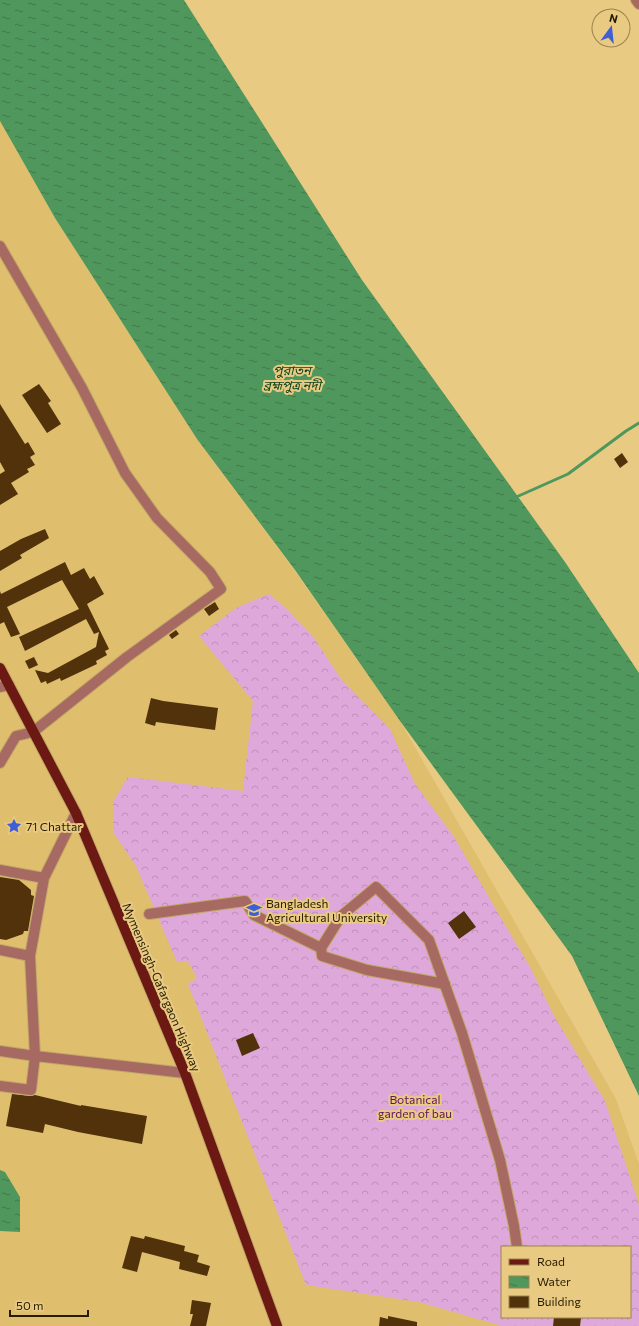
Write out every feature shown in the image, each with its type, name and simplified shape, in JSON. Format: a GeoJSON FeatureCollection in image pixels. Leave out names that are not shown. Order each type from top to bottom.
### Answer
{"type":"FeatureCollection","features":[{"type":"Feature","properties":{"kind":"main road","name":"Mymensingh-Gafargaon Highway"},"geometry":{"type":"LineString","coordinates":[[0,668],[5,686],[33,732],[76,813],[185,1073],[277,1326]]}},
{"type":"Feature","properties":{"kind":"street"},"geometry":{"type":"LineString","coordinates":[[636,0],[639,4]]}},
{"type":"Feature","properties":{"kind":"street"},"geometry":{"type":"LineString","coordinates":[[0,246],[82,388],[125,473],[157,518],[210,572],[222,589],[127,657],[33,732],[16,736],[0,763]]}},
{"type":"Feature","properties":{"kind":"street"},"geometry":{"type":"LineString","coordinates":[[0,1086],[31,1090],[35,1056],[30,956],[44,878],[76,813]]}},
{"type":"Feature","properties":{"kind":"street"},"geometry":{"type":"LineString","coordinates":[[0,870],[44,878]]}},
{"type":"Feature","properties":{"kind":"street"},"geometry":{"type":"LineString","coordinates":[[445,984],[367,970],[322,956],[321,948],[341,916],[376,887],[429,940],[445,984],[462,1033],[500,1160],[517,1246]]}},
{"type":"Feature","properties":{"kind":"street"},"geometry":{"type":"LineString","coordinates":[[149,914],[245,901],[254,915],[321,948]]}},
{"type":"Feature","properties":{"kind":"street"},"geometry":{"type":"LineString","coordinates":[[0,950],[30,956]]}},
{"type":"Feature","properties":{"kind":"street"},"geometry":{"type":"LineString","coordinates":[[0,1050],[35,1056],[185,1073]]}},
{"type":"Feature","properties":{"kind":"shaded area","name":"Bangladesh Agricultural University"},"geometry":{"type":"Polygon","coordinates":[[[0,121],[55,218],[197,439],[295,571],[400,721],[616,1099],[639,1164],[639,1326],[0,1326],[0,121]]]}},
{"type":"Feature","properties":{"kind":"green space","name":"Botanical garden of bau"},"geometry":{"type":"Polygon","coordinates":[[[269,594],[288,610],[314,638],[341,679],[390,729],[415,784],[454,837],[530,967],[554,1016],[605,1101],[639,1205],[639,1326],[502,1326],[419,1302],[306,1285],[188,984],[197,978],[188,961],[177,962],[136,866],[113,832],[113,802],[128,777],[243,791],[253,701],[199,636],[236,608],[269,594]]]}},
{"type":"Feature","properties":{"kind":"water","name":"পুরাতন ব্রহ্মপুত্র নদী"},"geometry":{"type":"Polygon","coordinates":[[[0,0],[184,0],[362,280],[565,562],[639,673],[639,1096],[572,956],[400,721],[295,570],[197,439],[55,218],[0,121],[0,0]]]}},
{"type":"Feature","properties":{"kind":"water"},"geometry":{"type":"Polygon","coordinates":[[[0,1170],[5,1172],[20,1197],[20,1232],[0,1231],[0,1170]]]}},
{"type":"Feature","properties":{"kind":"building"},"geometry":{"type":"Polygon","coordinates":[[[39,384],[51,401],[48,403],[61,424],[47,433],[22,395],[39,384]]]}},
{"type":"Feature","properties":{"kind":"building"},"geometry":{"type":"Polygon","coordinates":[[[0,404],[25,444],[28,442],[35,454],[30,457],[35,465],[27,469],[29,472],[11,483],[18,494],[0,505],[0,474],[5,471],[0,462],[0,404]]]}},
{"type":"Feature","properties":{"kind":"building"},"geometry":{"type":"Polygon","coordinates":[[[622,453],[628,462],[620,468],[614,459],[622,453]]]}},
{"type":"Feature","properties":{"kind":"building"},"geometry":{"type":"Polygon","coordinates":[[[45,529],[49,538],[20,555],[22,558],[0,571],[0,551],[21,539],[45,529]]]}},
{"type":"Feature","properties":{"kind":"building"},"geometry":{"type":"Polygon","coordinates":[[[65,562],[71,575],[84,568],[90,579],[94,576],[104,594],[87,604],[109,649],[105,651],[107,655],[96,661],[97,664],[61,681],[60,678],[47,684],[46,681],[41,683],[35,670],[48,673],[96,647],[99,632],[94,634],[86,619],[25,651],[19,637],[79,609],[62,580],[7,607],[20,634],[11,637],[4,622],[0,624],[0,591],[1,594],[65,562]]]}},
{"type":"Feature","properties":{"kind":"building"},"geometry":{"type":"Polygon","coordinates":[[[215,602],[219,609],[209,616],[204,609],[215,602]]]}},
{"type":"Feature","properties":{"kind":"building"},"geometry":{"type":"Polygon","coordinates":[[[176,630],[179,634],[172,639],[169,635],[176,630]]]}},
{"type":"Feature","properties":{"kind":"building"},"geometry":{"type":"Polygon","coordinates":[[[34,657],[38,665],[29,669],[25,661],[34,657]]]}},
{"type":"Feature","properties":{"kind":"building"},"geometry":{"type":"Polygon","coordinates":[[[151,698],[218,708],[215,730],[156,722],[155,726],[145,723],[151,698]]]}},
{"type":"Feature","properties":{"kind":"building"},"geometry":{"type":"Polygon","coordinates":[[[0,877],[19,880],[31,890],[31,895],[34,896],[28,931],[24,931],[23,934],[6,940],[0,939],[0,877]]]}},
{"type":"Feature","properties":{"kind":"building"},"geometry":{"type":"Polygon","coordinates":[[[464,911],[476,927],[459,939],[448,923],[464,911]]]}},
{"type":"Feature","properties":{"kind":"building"},"geometry":{"type":"Polygon","coordinates":[[[253,1033],[260,1048],[242,1056],[236,1040],[253,1033]]]}},
{"type":"Feature","properties":{"kind":"building"},"geometry":{"type":"Polygon","coordinates":[[[12,1094],[30,1096],[35,1095],[81,1106],[147,1116],[142,1144],[45,1124],[43,1133],[6,1126],[12,1094]]]}},
{"type":"Feature","properties":{"kind":"building"},"geometry":{"type":"Polygon","coordinates":[[[131,1236],[144,1239],[145,1236],[185,1246],[184,1251],[199,1255],[197,1262],[210,1266],[207,1276],[179,1269],[180,1262],[142,1252],[137,1272],[122,1268],[131,1236]]]}},
{"type":"Feature","properties":{"kind":"building"},"geometry":{"type":"Polygon","coordinates":[[[192,1300],[211,1303],[206,1326],[190,1326],[193,1314],[190,1314],[192,1300]]]}},
{"type":"Feature","properties":{"kind":"building"},"geometry":{"type":"Polygon","coordinates":[[[388,1316],[417,1322],[417,1326],[379,1326],[380,1317],[388,1319],[388,1316]]]}},
{"type":"Feature","properties":{"kind":"building"},"geometry":{"type":"Polygon","coordinates":[[[554,1318],[581,1318],[580,1326],[553,1326],[554,1318]]]}},
{"type":"Feature","properties":{"kind":"waterway"},"geometry":{"type":"LineString","coordinates":[[514,498],[568,474],[639,423]]}},
{"type":"Feature","properties":{"kind":"place","name":"71 Chattar"},"geometry":{"type":"Point","coordinates":[14,826]}},
{"type":"Feature","properties":{"kind":"place","name":"Bangladesh Agricultural University"},"geometry":{"type":"Point","coordinates":[254,910]}}]}
